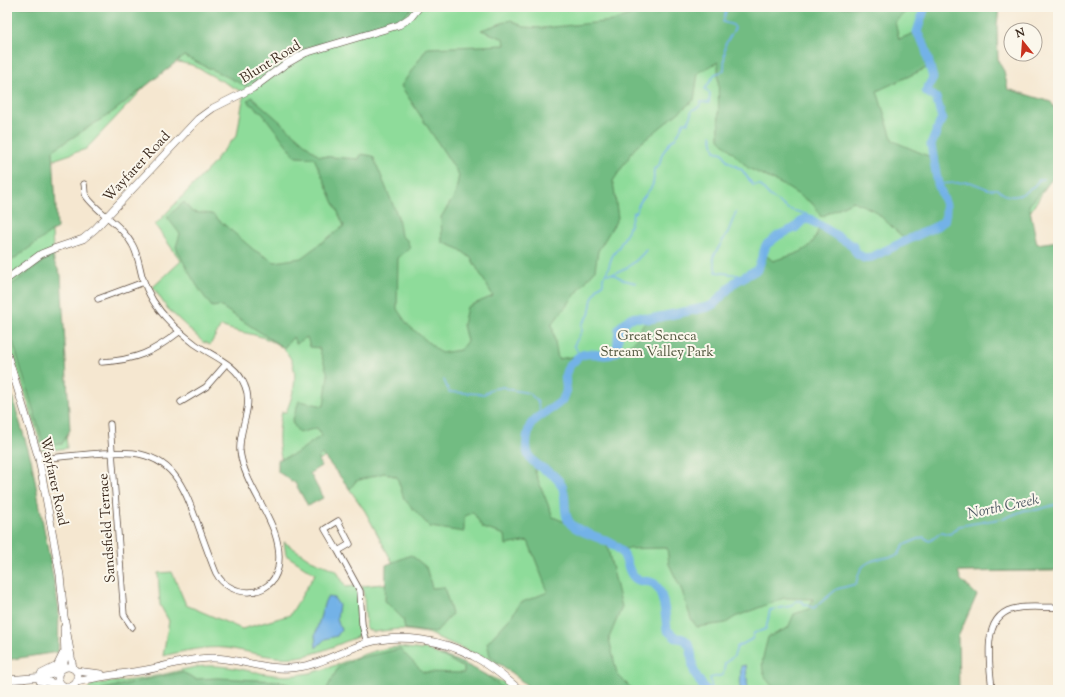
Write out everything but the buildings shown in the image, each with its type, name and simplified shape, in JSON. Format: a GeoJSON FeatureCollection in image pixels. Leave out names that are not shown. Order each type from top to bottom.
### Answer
{"type":"FeatureCollection","features":[{"type":"Feature","properties":{"kind":"street","name":"Blunt Road"},"geometry":{"type":"LineString","coordinates":[[185,133],[208,111],[253,88],[294,59],[320,48],[399,25],[411,17],[419,7]]}},
{"type":"Feature","properties":{"kind":"street","name":"Wayfarer Road"},"geometry":{"type":"LineString","coordinates":[[7,279],[41,254],[83,239],[108,216],[185,133]]}},
{"type":"Feature","properties":{"kind":"street"},"geometry":{"type":"LineString","coordinates":[[39,459],[112,453],[132,453],[148,456],[169,469],[185,491],[216,573],[224,585],[234,591],[245,593],[256,591],[266,586],[276,574],[279,558],[276,538],[242,461],[240,440],[248,405],[246,386],[236,371],[179,332],[158,308],[144,282],[133,244],[124,232],[86,195],[84,184]]}},
{"type":"Feature","properties":{"kind":"street"},"geometry":{"type":"LineString","coordinates":[[98,299],[144,282]]}},
{"type":"Feature","properties":{"kind":"street"},"geometry":{"type":"LineString","coordinates":[[102,362],[122,361],[144,355],[160,347],[179,332]]}},
{"type":"Feature","properties":{"kind":"street","name":"Wayfarer Road"},"geometry":{"type":"LineString","coordinates":[[7,354],[39,459],[60,575],[64,616],[74,670]]}},
{"type":"Feature","properties":{"kind":"street"},"geometry":{"type":"LineString","coordinates":[[182,402],[206,387],[226,364]]}},
{"type":"Feature","properties":{"kind":"street","name":"Sandsfield Terrace"},"geometry":{"type":"LineString","coordinates":[[110,424],[124,615],[132,627]]}},
{"type":"Feature","properties":{"kind":"street"},"geometry":{"type":"LineString","coordinates":[[338,551],[350,544],[338,521],[325,529],[360,591],[362,624],[367,643]]}},
{"type":"Feature","properties":{"kind":"street"},"geometry":{"type":"LineString","coordinates":[[992,690],[989,644],[992,629],[996,621],[1003,614],[1018,608],[1058,607]]}},
{"type":"Feature","properties":{"kind":"street","name":"Wayfarer Road"},"geometry":{"type":"LineString","coordinates":[[61,670],[65,663],[64,616]]}},
{"type":"Feature","properties":{"kind":"street"},"geometry":{"type":"LineString","coordinates":[[26,679],[60,684],[69,688],[77,682],[210,658],[232,660],[270,668],[296,668],[326,660],[367,643],[400,638],[420,640],[451,647],[482,661],[520,690]]}},
{"type":"Feature","properties":{"kind":"street"},"geometry":{"type":"LineString","coordinates":[[26,679],[49,672],[57,666],[64,651]]}},
{"type":"Feature","properties":{"kind":"street"},"geometry":{"type":"LineString","coordinates":[[7,680],[52,675],[61,670],[115,675]]}},
{"type":"Feature","properties":{"kind":"street"},"geometry":{"type":"LineString","coordinates":[[60,684],[58,678],[61,670]]}},
{"type":"Feature","properties":{"kind":"street"},"geometry":{"type":"LineString","coordinates":[[74,670],[78,676],[77,682]]}},
{"type":"Feature","properties":{"kind":"green space","name":"Great Seneca Stream Valley Park"},"geometry":{"type":"Polygon","coordinates":[[[7,7],[999,7],[993,24],[1005,111],[1057,169],[1029,214],[1032,479],[1054,571],[949,572],[956,690],[559,690],[427,633],[399,629],[373,632],[366,628],[362,586],[403,582],[365,511],[326,456],[291,482],[283,465],[279,448],[279,430],[282,412],[286,412],[295,381],[292,362],[287,353],[280,346],[269,340],[221,326],[210,345],[205,342],[204,343],[167,308],[153,287],[181,261],[155,225],[216,161],[215,160],[237,135],[244,93],[192,65],[151,56],[156,75],[86,149],[47,162],[67,448],[43,451],[7,335],[7,7]]]}},
{"type":"Feature","properties":{"kind":"green space"},"geometry":{"type":"Polygon","coordinates":[[[7,7],[413,7],[400,20],[290,53],[246,86],[184,56],[114,111],[53,150],[57,228],[7,264],[7,7]]]}},
{"type":"Feature","properties":{"kind":"green space","name":"Great Seneca Stream Valley Park"},"geometry":{"type":"Polygon","coordinates":[[[636,7],[906,7],[906,12],[895,22],[899,39],[917,32],[925,7],[999,7],[997,26],[998,61],[1004,71],[1008,89],[1051,102],[1058,114],[1058,173],[1029,205],[1037,244],[1058,241],[1058,570],[958,572],[961,580],[977,595],[958,637],[959,690],[773,690],[774,688],[765,676],[762,664],[768,637],[788,628],[794,614],[809,609],[813,599],[784,598],[735,617],[726,623],[697,627],[691,619],[682,591],[669,564],[667,548],[620,549],[606,541],[622,607],[609,638],[617,674],[633,690],[533,690],[490,656],[487,643],[511,617],[520,603],[548,592],[528,541],[506,545],[505,535],[483,528],[473,512],[464,517],[464,532],[430,527],[404,499],[397,477],[384,473],[356,481],[350,489],[322,454],[318,458],[321,466],[310,473],[323,498],[308,506],[295,483],[278,472],[278,460],[295,454],[322,435],[317,428],[299,433],[292,422],[299,401],[324,406],[328,375],[319,348],[310,347],[307,337],[296,344],[293,337],[284,348],[220,306],[212,307],[188,270],[176,247],[180,234],[167,217],[184,202],[192,212],[212,214],[254,250],[275,262],[301,258],[344,226],[314,158],[296,157],[262,113],[247,101],[252,97],[319,156],[359,159],[361,154],[373,156],[398,217],[401,236],[407,240],[410,248],[398,258],[397,309],[408,325],[441,353],[460,350],[467,341],[463,325],[467,307],[493,296],[471,258],[459,249],[442,242],[441,217],[455,195],[459,175],[401,86],[427,48],[505,45],[504,39],[481,30],[511,20],[524,27],[543,28],[613,21],[634,13],[636,7]],[[718,62],[698,73],[694,100],[635,148],[613,181],[618,218],[598,251],[595,270],[552,324],[558,359],[589,354],[602,356],[612,355],[635,341],[642,326],[650,319],[708,307],[714,304],[735,282],[758,269],[761,264],[762,252],[773,261],[803,251],[813,242],[817,235],[819,226],[851,244],[857,254],[864,258],[872,257],[907,241],[875,211],[853,201],[821,217],[813,204],[783,185],[748,168],[719,139],[718,62]],[[931,66],[877,91],[893,141],[933,158],[931,145],[941,118],[936,98],[926,91],[933,78],[931,66]],[[536,465],[535,472],[553,517],[572,525],[569,521],[563,491],[557,480],[536,465]]]}},
{"type":"Feature","properties":{"kind":"green space"},"geometry":{"type":"Polygon","coordinates":[[[51,256],[61,275],[70,430],[62,444],[44,446],[7,322],[7,288],[51,256]]]}},
{"type":"Feature","properties":{"kind":"green space"},"geometry":{"type":"Polygon","coordinates":[[[7,380],[31,459],[59,609],[58,652],[7,660],[7,380]]]}},
{"type":"Feature","properties":{"kind":"green space"},"geometry":{"type":"Polygon","coordinates":[[[284,542],[311,560],[336,570],[346,587],[356,586],[360,628],[357,637],[320,652],[287,658],[226,648],[194,649],[163,656],[169,621],[160,605],[158,573],[172,572],[186,605],[242,629],[290,615],[315,574],[286,555],[284,542]]]}},
{"type":"Feature","properties":{"kind":"green space"},"geometry":{"type":"Polygon","coordinates":[[[411,555],[426,567],[432,588],[444,587],[452,614],[435,633],[405,629],[403,619],[385,601],[386,565],[411,555]]]}},
{"type":"Feature","properties":{"kind":"green space"},"geometry":{"type":"Polygon","coordinates":[[[399,647],[422,650],[423,648],[521,690],[87,690],[92,684],[139,679],[206,666],[229,667],[274,675],[297,675],[323,670],[372,652],[399,647]]]}},
{"type":"Feature","properties":{"kind":"green space"},"geometry":{"type":"Polygon","coordinates":[[[400,649],[423,672],[464,673],[464,668],[441,655],[475,669],[490,678],[505,690],[326,690],[339,666],[358,658],[400,649]]]}},
{"type":"Feature","properties":{"kind":"green space"},"geometry":{"type":"Polygon","coordinates":[[[182,672],[196,679],[218,678],[277,681],[293,686],[295,690],[98,690],[182,672]]]}},
{"type":"Feature","properties":{"kind":"water"},"geometry":{"type":"Polygon","coordinates":[[[328,597],[334,598],[339,605],[337,618],[341,630],[337,636],[325,639],[316,648],[315,635],[325,601],[328,597]]]}},
{"type":"Feature","properties":{"kind":"water"},"geometry":{"type":"Polygon","coordinates":[[[746,665],[748,690],[740,690],[741,666],[746,665]]]}},
{"type":"Feature","properties":{"kind":"waterway"},"geometry":{"type":"LineString","coordinates":[[580,356],[574,345],[582,331],[582,324],[589,315],[592,299],[598,287],[603,284],[603,277],[607,272],[613,255],[626,235],[633,213],[637,211],[641,201],[653,184],[654,169],[659,166],[662,154],[671,141],[676,138],[684,122],[688,123],[692,110],[699,107],[701,102],[709,103],[710,93],[705,89],[715,74],[724,71],[725,45],[735,28],[733,25],[723,22],[727,7]]}},
{"type":"Feature","properties":{"kind":"waterway"},"geometry":{"type":"LineString","coordinates":[[706,690],[694,671],[691,649],[689,645],[686,641],[676,638],[667,630],[664,605],[657,586],[651,582],[636,579],[630,571],[625,557],[616,547],[573,526],[569,522],[566,513],[565,496],[562,486],[551,473],[537,465],[531,459],[528,452],[527,443],[529,429],[534,420],[562,400],[566,391],[565,378],[567,369],[578,357],[584,354],[607,355],[617,351],[619,328],[630,318],[637,317],[650,319],[708,307],[714,304],[735,282],[758,269],[766,245],[779,235],[795,228],[804,219],[811,220],[852,245],[857,254],[864,258],[872,257],[939,225],[944,221],[946,215],[946,205],[938,184],[931,145],[942,118],[936,98],[926,91],[933,78],[925,47],[917,32],[925,7]]}},
{"type":"Feature","properties":{"kind":"waterway"},"geometry":{"type":"LineString","coordinates":[[711,135],[715,151],[723,153],[727,161],[742,170],[753,185],[760,185],[770,196],[788,209],[813,216],[811,220]]}},
{"type":"Feature","properties":{"kind":"waterway"},"geometry":{"type":"LineString","coordinates":[[938,184],[970,182],[988,189],[998,189],[1008,196],[1014,196],[1025,193],[1039,180],[1044,179]]}},
{"type":"Feature","properties":{"kind":"waterway"},"geometry":{"type":"LineString","coordinates":[[736,212],[728,232],[713,257],[716,272],[745,276]]}},
{"type":"Feature","properties":{"kind":"waterway"},"geometry":{"type":"LineString","coordinates":[[607,274],[612,274],[623,270],[638,259],[646,250]]}},
{"type":"Feature","properties":{"kind":"waterway"},"geometry":{"type":"LineString","coordinates":[[613,274],[624,280],[636,283]]}},
{"type":"Feature","properties":{"kind":"waterway"},"geometry":{"type":"LineString","coordinates":[[444,380],[449,392],[484,394],[492,389],[503,387],[529,393],[537,401],[542,416]]}},
{"type":"Feature","properties":{"kind":"waterway","name":"North Creek"},"geometry":{"type":"LineString","coordinates":[[712,690],[710,678],[723,675],[725,663],[734,656],[737,647],[752,639],[754,633],[766,629],[770,610],[791,606],[796,601],[802,601],[804,604],[814,608],[837,589],[856,584],[860,571],[867,563],[877,559],[898,555],[904,545],[923,537],[930,541],[942,532],[950,534],[959,526],[1005,518],[1025,510],[1036,510],[1058,504]]}}]}
